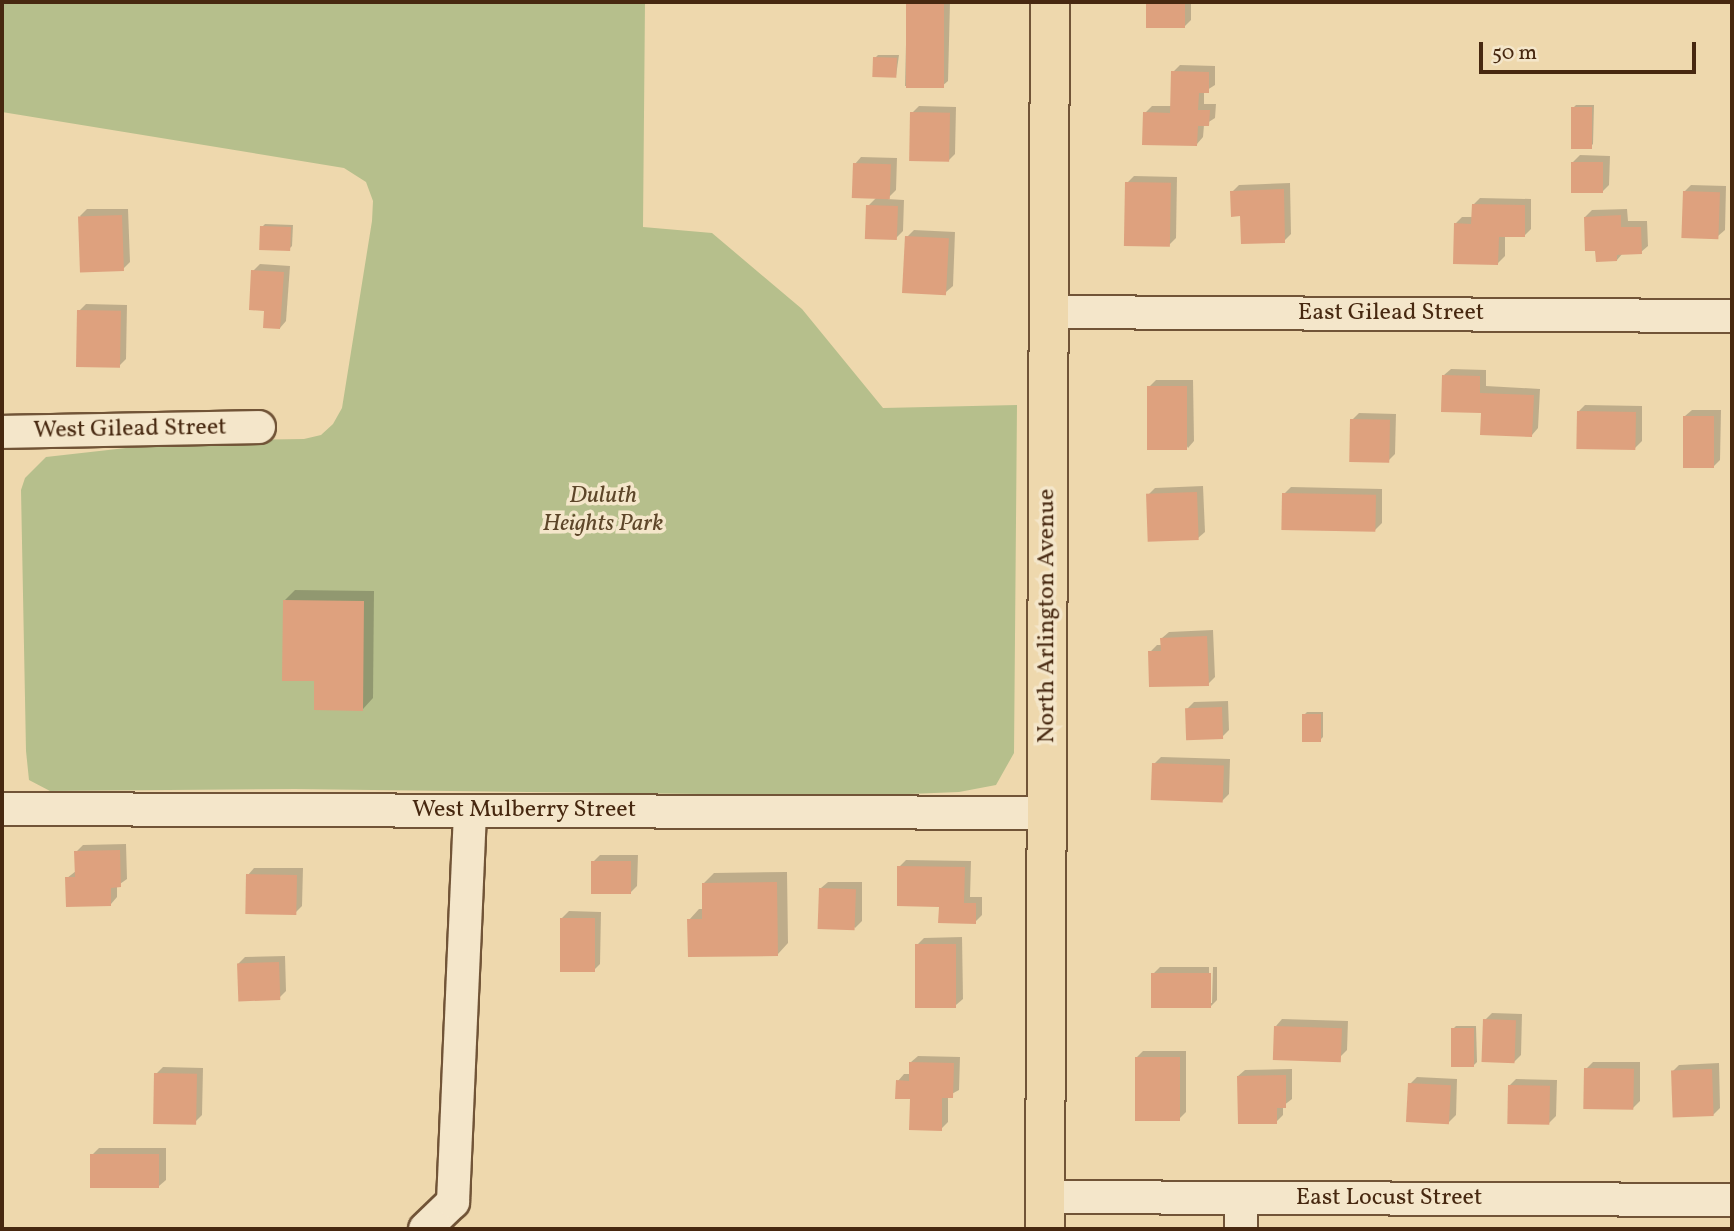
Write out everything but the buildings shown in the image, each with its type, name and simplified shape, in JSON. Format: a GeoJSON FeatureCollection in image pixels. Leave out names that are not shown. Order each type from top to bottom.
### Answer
{"type":"FeatureCollection","features":[{"type":"Feature","properties":{"kind":"main road","name":"North Arlington Avenue"},"geometry":{"type":"LineString","coordinates":[[1045,1213],[1050,2]]}},
{"type":"Feature","properties":{"kind":"street","name":"East Gilead Street"},"geometry":{"type":"LineString","coordinates":[[1049,312],[1732,316]]}},
{"type":"Feature","properties":{"kind":"street","name":"West Gilead Street"},"geometry":{"type":"LineString","coordinates":[[2,432],[259,427]]}},
{"type":"Feature","properties":{"kind":"street","name":"West Mulberry Street"},"geometry":{"type":"LineString","coordinates":[[2,809],[1046,813]]}},
{"type":"Feature","properties":{"kind":"street"},"geometry":{"type":"LineString","coordinates":[[425,1229],[453,1202],[470,811]]}},
{"type":"Feature","properties":{"kind":"street","name":"East Locust Street"},"geometry":{"type":"LineString","coordinates":[[1045,1213],[1241,1214],[1732,1200]]}},
{"type":"Feature","properties":{"kind":"green space","name":"Duluth Heights Park"},"geometry":{"type":"Polygon","coordinates":[[[2,2],[645,2],[643,227],[712,233],[802,309],[883,408],[1017,405],[1014,753],[996,785],[959,792],[860,796],[295,789],[50,791],[29,780],[26,751],[21,490],[25,478],[46,457],[188,441],[304,439],[321,435],[333,424],[342,408],[373,201],[366,182],[344,168],[2,112],[2,2]]]}}]}
